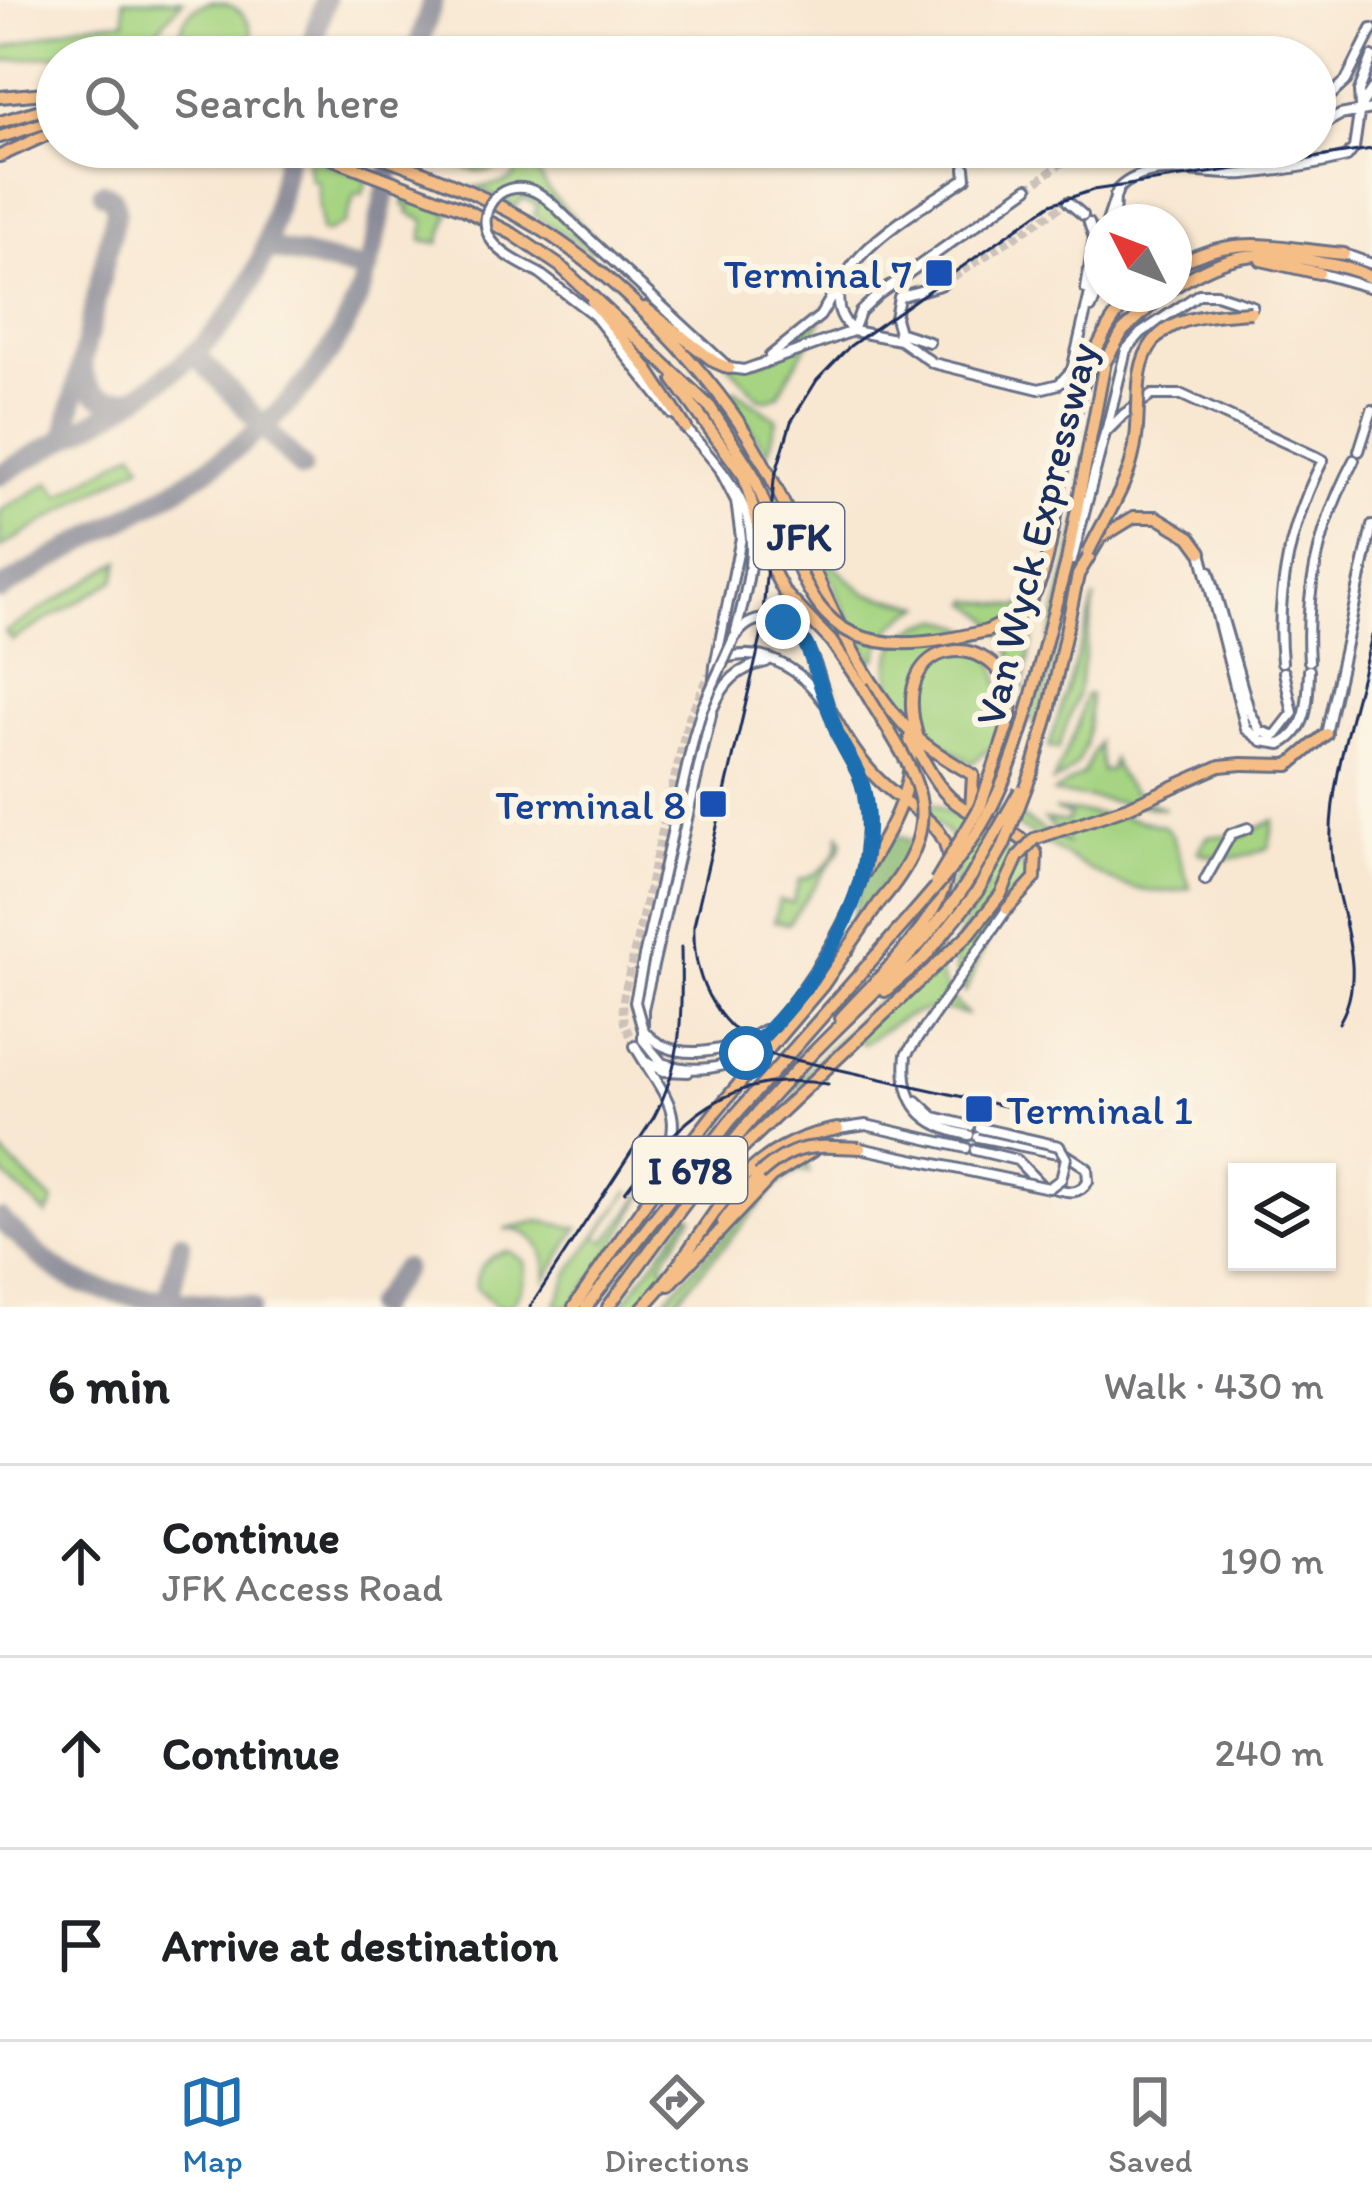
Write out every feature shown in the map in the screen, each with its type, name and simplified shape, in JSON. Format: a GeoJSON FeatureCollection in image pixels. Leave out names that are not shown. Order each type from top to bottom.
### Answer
{"type":"FeatureCollection","features":[{"type":"Feature","properties":{"kind":"highway"},"geometry":{"type":"LineString","coordinates":[[0,97],[36,94]]}},
{"type":"Feature","properties":{"kind":"highway"},"geometry":{"type":"LineString","coordinates":[[0,122],[36,111]]}},
{"type":"Feature","properties":{"kind":"highway"},"geometry":{"type":"LineString","coordinates":[[0,137],[36,126]]}},
{"type":"Feature","properties":{"kind":"highway"},"geometry":{"type":"LineString","coordinates":[[0,156],[36,140]]}},
{"type":"Feature","properties":{"kind":"highway"},"geometry":{"type":"LineString","coordinates":[[357,168],[462,208],[513,234],[571,275],[620,319],[710,407],[753,464],[778,528],[824,613],[867,638],[900,643],[987,632],[1012,619],[1031,600],[1049,548],[1076,408],[1095,350],[1116,312]]}},
{"type":"Feature","properties":{"kind":"highway","name":"JFK"},"geometry":{"type":"LineString","coordinates":[[408,168],[524,219],[614,285],[682,354],[751,440],[882,697],[910,733],[973,775],[971,812]]}},
{"type":"Feature","properties":{"kind":"highway"},"geometry":{"type":"LineString","coordinates":[[1192,258],[1230,245],[1269,243],[1344,254]]}},
{"type":"Feature","properties":{"kind":"highway"},"geometry":{"type":"LineString","coordinates":[[1192,277],[1228,259],[1265,253],[1353,270],[1372,283]]}},
{"type":"Feature","properties":{"kind":"highway"},"geometry":{"type":"LineString","coordinates":[[1192,278],[1252,260],[1282,262],[1319,273]]}},
{"type":"Feature","properties":{"kind":"highway"},"geometry":{"type":"LineString","coordinates":[[571,275],[646,367],[686,428]]}},
{"type":"Feature","properties":{"kind":"highway"},"geometry":{"type":"LineString","coordinates":[[614,285],[715,362],[730,368]]}},
{"type":"Feature","properties":{"kind":"highway","name":"Van Wyck Expressway"},"geometry":{"type":"LineString","coordinates":[[608,1307],[779,1088],[915,952],[971,877],[1032,772],[1078,575],[1132,463],[1144,354],[1159,334],[1197,315],[1252,310]]}},
{"type":"Feature","properties":{"kind":"highway","name":"Van Wyck Expressway"},"geometry":{"type":"LineString","coordinates":[[586,1307],[721,1132],[964,855],[985,824],[1006,779],[1067,560],[1100,380],[1123,331],[1144,312]]}},
{"type":"Feature","properties":{"kind":"highway"},"geometry":{"type":"LineString","coordinates":[[574,1307],[716,1111],[824,986],[914,853],[921,806],[910,764],[862,686],[774,576],[749,488],[737,463],[694,404],[620,319]]}},
{"type":"Feature","properties":{"kind":"highway"},"geometry":{"type":"LineString","coordinates":[[1088,553],[1100,538],[1137,517],[1157,517],[1176,525],[1201,552]]}},
{"type":"Feature","properties":{"kind":"highway"},"geometry":{"type":"LineString","coordinates":[[864,873],[892,827],[908,776],[911,686],[924,664],[942,653],[962,651],[983,658],[1006,685],[1010,708],[999,757],[980,807],[922,904]]}},
{"type":"Feature","properties":{"kind":"highway"},"geometry":{"type":"LineString","coordinates":[[779,1088],[930,916],[949,872],[947,848],[937,830],[868,769],[829,709]]}},
{"type":"Feature","properties":{"kind":"highway"},"geometry":{"type":"LineString","coordinates":[[910,733],[939,787],[971,812],[1019,836],[1036,853],[1035,878],[1007,909]]}},
{"type":"Feature","properties":{"kind":"highway"},"geometry":{"type":"LineString","coordinates":[[691,1196],[970,934],[1001,894],[1018,857],[1034,838],[1128,807],[1220,766],[1289,765],[1327,734]]}},
{"type":"Feature","properties":{"kind":"highway"},"geometry":{"type":"LineString","coordinates":[[867,1002],[914,968],[977,892],[1010,834],[1032,772]]}},
{"type":"Feature","properties":{"kind":"highway"},"geometry":{"type":"LineString","coordinates":[[643,1307],[719,1203],[757,1163],[794,1140],[838,1129]]}},
{"type":"Feature","properties":{"kind":"highway"},"geometry":{"type":"LineString","coordinates":[[658,1292],[680,1277],[786,1165],[827,1144],[855,1146]]}},
{"type":"Feature","properties":{"kind":"highway"},"geometry":{"type":"LineString","coordinates":[[712,1240],[758,1174],[778,1159],[805,1147],[855,1146]]}},
{"type":"Feature","properties":{"kind":"street"},"geometry":{"type":"LineString","coordinates":[[1336,90],[1346,81],[1372,29]]}},
{"type":"Feature","properties":{"kind":"street"},"geometry":{"type":"LineString","coordinates":[[1336,159],[1347,157],[1354,148],[1359,91],[1372,57]]}},
{"type":"Feature","properties":{"kind":"street"},"geometry":{"type":"LineString","coordinates":[[1360,109],[1372,89]]}},
{"type":"Feature","properties":{"kind":"street"},"geometry":{"type":"LineString","coordinates":[[1336,117],[1372,109]]}},
{"type":"Feature","properties":{"kind":"street"},"geometry":{"type":"LineString","coordinates":[[853,331],[840,314],[843,280],[857,256],[966,178],[965,168]]}},
{"type":"Feature","properties":{"kind":"street"},"geometry":{"type":"LineString","coordinates":[[1113,204],[1115,194],[1130,180],[1191,170],[1244,174],[1280,168]]}},
{"type":"Feature","properties":{"kind":"street"},"geometry":{"type":"LineString","coordinates":[[770,1026],[725,1047],[666,1049],[643,1030],[635,996],[698,722],[734,638],[748,581],[749,519],[736,487],[593,315],[491,240],[485,220],[490,203],[508,189],[526,188],[542,196],[730,368],[744,370],[853,331],[899,332],[928,342]]}},
{"type":"Feature","properties":{"kind":"street"},"geometry":{"type":"LineString","coordinates":[[853,331],[860,312],[879,294],[1028,188]]}},
{"type":"Feature","properties":{"kind":"street"},"geometry":{"type":"LineString","coordinates":[[878,333],[900,340],[933,363],[1051,388],[1072,370],[1088,314],[1094,238],[1086,219],[1068,202]]}},
{"type":"Feature","properties":{"kind":"street"},"geometry":{"type":"LineString","coordinates":[[1344,254],[1372,264]]}},
{"type":"Feature","properties":{"kind":"street"},"geometry":{"type":"LineString","coordinates":[[1319,273],[1372,283]]}},
{"type":"Feature","properties":{"kind":"street"},"geometry":{"type":"LineString","coordinates":[[899,332],[895,318],[899,297],[943,284]]}},
{"type":"Feature","properties":{"kind":"street"},"geometry":{"type":"LineString","coordinates":[[1028,707],[1042,676],[1126,350],[1141,333],[1199,294],[1216,294],[1252,310]]}},
{"type":"Feature","properties":{"kind":"street"},"geometry":{"type":"LineString","coordinates":[[759,364],[820,316],[832,296]]}},
{"type":"Feature","properties":{"kind":"street"},"geometry":{"type":"LineString","coordinates":[[1105,433],[1152,395],[1181,395],[1323,460],[1301,509],[1287,560],[1281,614],[1283,667],[1293,712],[1275,736]]}},
{"type":"Feature","properties":{"kind":"street"},"geometry":{"type":"LineString","coordinates":[[1201,552],[1246,729],[1272,744],[1291,739],[1305,716],[1316,557],[1372,410]]}},
{"type":"Feature","properties":{"kind":"street"},"geometry":{"type":"LineString","coordinates":[[707,1068],[662,1063],[645,1046],[641,1024],[711,716],[741,538],[738,508],[721,472]]}},
{"type":"Feature","properties":{"kind":"street"},"geometry":{"type":"LineString","coordinates":[[1327,734],[1372,526]]}},
{"type":"Feature","properties":{"kind":"street"},"geometry":{"type":"LineString","coordinates":[[1201,552],[1255,723],[1267,735],[1287,731],[1307,696]]}},
{"type":"Feature","properties":{"kind":"street"},"geometry":{"type":"LineString","coordinates":[[643,1060],[671,1072],[707,1068],[740,1057],[824,960],[864,873],[865,793],[800,634],[787,624],[767,619],[748,623],[734,638]]}},
{"type":"Feature","properties":{"kind":"street"},"geometry":{"type":"LineString","coordinates":[[709,675],[738,655],[771,661],[801,674],[829,709]]}},
{"type":"Feature","properties":{"kind":"street"},"geometry":{"type":"LineString","coordinates":[[711,716],[722,689],[736,674],[771,661]]}},
{"type":"Feature","properties":{"kind":"street"},"geometry":{"type":"LineString","coordinates":[[1205,880],[1231,834],[1249,828]]}},
{"type":"Feature","properties":{"kind":"street"},"geometry":{"type":"LineString","coordinates":[[838,1129],[855,1146],[1043,1186],[1057,1185],[1066,1158],[1059,1146],[934,1127],[919,1114],[905,1064],[909,1047],[1007,909]]}},
{"type":"Feature","properties":{"kind":"street"},"geometry":{"type":"LineString","coordinates":[[635,1046],[670,1100],[674,1116],[667,1160],[653,1192]]}},
{"type":"Feature","properties":{"kind":"street"},"geometry":{"type":"LineString","coordinates":[[855,1146],[1075,1193],[1086,1184],[1084,1163],[934,1117],[911,1093]]}},
{"type":"Feature","properties":{"kind":"street"},"geometry":{"type":"LineString","coordinates":[[838,1129],[866,1125],[1017,1160],[1040,1184]]}},
{"type":"Feature","properties":{"kind":"green space"},"geometry":{"type":"Polygon","coordinates":[[[123,0],[183,0],[151,36],[42,36],[80,24],[125,21],[123,0]]]}},
{"type":"Feature","properties":{"kind":"green space"},"geometry":{"type":"Polygon","coordinates":[[[210,2],[232,6],[246,18],[252,36],[181,36],[187,16],[210,2]]]}},
{"type":"Feature","properties":{"kind":"green space"},"geometry":{"type":"Polygon","coordinates":[[[36,38],[36,57],[0,61],[0,49],[36,38]]]}},
{"type":"Feature","properties":{"kind":"green space"},"geometry":{"type":"Polygon","coordinates":[[[308,168],[338,168],[368,179],[362,195],[355,194],[345,223],[326,233],[321,232],[317,181],[310,179],[308,168]]]}},
{"type":"Feature","properties":{"kind":"green space"},"geometry":{"type":"Polygon","coordinates":[[[535,168],[551,194],[607,250],[574,219],[569,225],[591,246],[591,252],[534,215],[538,205],[522,198],[516,207],[476,187],[502,183],[519,169],[535,168]]]}},
{"type":"Feature","properties":{"kind":"green space"},"geometry":{"type":"Polygon","coordinates":[[[406,194],[450,213],[439,243],[422,240],[425,221],[408,213],[410,207],[403,205],[406,194]]]}},
{"type":"Feature","properties":{"kind":"green space"},"geometry":{"type":"Polygon","coordinates":[[[830,304],[778,395],[767,400],[758,397],[713,347],[751,362],[766,359],[830,304]]]}},
{"type":"Feature","properties":{"kind":"green space"},"geometry":{"type":"Polygon","coordinates":[[[1112,383],[1116,384],[1038,724],[1030,721],[1112,383]]]}},
{"type":"Feature","properties":{"kind":"green space"},"geometry":{"type":"Polygon","coordinates":[[[735,390],[777,419],[768,453],[729,397],[735,390]]]}},
{"type":"Feature","properties":{"kind":"green space"},"geometry":{"type":"Polygon","coordinates":[[[134,451],[142,464],[0,548],[0,511],[50,482],[60,496],[134,451]]]}},
{"type":"Feature","properties":{"kind":"green space"},"geometry":{"type":"Polygon","coordinates":[[[793,512],[821,555],[865,593],[923,606],[894,626],[876,658],[871,660],[793,512]]]}},
{"type":"Feature","properties":{"kind":"green space"},"geometry":{"type":"Polygon","coordinates":[[[120,561],[115,580],[12,640],[5,632],[120,561]]]}},
{"type":"Feature","properties":{"kind":"green space"},"geometry":{"type":"Polygon","coordinates":[[[1043,589],[1023,689],[1018,688],[1005,639],[971,600],[1019,607],[1043,589]]]}},
{"type":"Feature","properties":{"kind":"green space"},"geometry":{"type":"Polygon","coordinates":[[[1095,598],[1077,695],[1058,749],[1049,747],[1095,598]]]}},
{"type":"Feature","properties":{"kind":"green space"},"geometry":{"type":"Polygon","coordinates":[[[942,620],[962,625],[977,636],[988,650],[1000,685],[997,743],[972,763],[911,715],[891,682],[889,665],[899,641],[915,628],[942,620]]]}},
{"type":"Feature","properties":{"kind":"green space"},"geometry":{"type":"Polygon","coordinates":[[[831,682],[850,728],[892,781],[988,834],[1031,876],[1001,909],[965,992],[955,950],[987,888],[967,875],[941,913],[957,870],[950,836],[867,758],[848,729],[831,682]]]}},
{"type":"Feature","properties":{"kind":"green space"},"geometry":{"type":"Polygon","coordinates":[[[1085,695],[1090,695],[1085,746],[1074,767],[1053,782],[1078,724],[1085,695]]]}},
{"type":"Feature","properties":{"kind":"green space"},"geometry":{"type":"Polygon","coordinates":[[[1098,743],[1102,771],[1110,770],[1113,760],[1133,791],[1165,809],[1054,793],[1083,774],[1098,743]]]}},
{"type":"Feature","properties":{"kind":"green space"},"geometry":{"type":"Polygon","coordinates":[[[985,808],[1020,817],[1069,845],[1045,820],[1067,822],[1070,815],[1054,810],[1164,826],[1172,834],[1190,888],[1162,892],[1108,879],[984,812],[985,808]]]}},
{"type":"Feature","properties":{"kind":"green space"},"geometry":{"type":"Polygon","coordinates":[[[1274,820],[1269,847],[1260,851],[1225,858],[1198,852],[1208,836],[1242,836],[1274,820]]]}},
{"type":"Feature","properties":{"kind":"green space"},"geometry":{"type":"Polygon","coordinates":[[[839,832],[843,841],[839,851],[788,924],[774,921],[779,900],[793,903],[799,880],[822,869],[833,856],[839,832]]]}},
{"type":"Feature","properties":{"kind":"green space"},"geometry":{"type":"Polygon","coordinates":[[[892,833],[914,842],[912,850],[848,931],[872,844],[892,833]]]}},
{"type":"Feature","properties":{"kind":"green space"},"geometry":{"type":"Polygon","coordinates":[[[941,942],[938,963],[943,982],[968,1015],[923,1011],[863,1044],[854,1037],[764,1118],[819,1058],[941,942]]]}},
{"type":"Feature","properties":{"kind":"green space"},"geometry":{"type":"Polygon","coordinates":[[[0,1151],[54,1202],[47,1215],[0,1171],[0,1151]]]}},
{"type":"Feature","properties":{"kind":"green space"},"geometry":{"type":"Polygon","coordinates":[[[807,1159],[809,1173],[799,1170],[779,1184],[679,1297],[678,1304],[658,1307],[767,1190],[807,1159]]]}},
{"type":"Feature","properties":{"kind":"green space"},"geometry":{"type":"Polygon","coordinates":[[[630,1191],[597,1237],[606,1241],[646,1191],[607,1258],[571,1307],[555,1307],[570,1271],[630,1191]]]}},
{"type":"Feature","properties":{"kind":"green space"},"geometry":{"type":"Polygon","coordinates":[[[689,1214],[692,1217],[661,1264],[667,1269],[650,1288],[654,1290],[637,1307],[621,1307],[689,1214]]]}},
{"type":"Feature","properties":{"kind":"green space"},"geometry":{"type":"Polygon","coordinates":[[[539,1221],[578,1228],[546,1279],[537,1243],[524,1233],[504,1229],[539,1221]]]}},
{"type":"Feature","properties":{"kind":"green space"},"geometry":{"type":"Polygon","coordinates":[[[509,1251],[524,1261],[524,1280],[510,1307],[498,1307],[476,1288],[476,1281],[485,1263],[509,1251]]]}},
{"type":"Feature","properties":{"kind":"taxiway"},"geometry":{"type":"LineString","coordinates":[[315,36],[325,0]]}},
{"type":"Feature","properties":{"kind":"taxiway"},"geometry":{"type":"LineString","coordinates":[[422,36],[433,0]]}},
{"type":"Feature","properties":{"kind":"taxiway"},"geometry":{"type":"LineString","coordinates":[[0,475],[149,389],[214,334],[240,301],[260,263],[284,168]]}},
{"type":"Feature","properties":{"kind":"taxiway"},"geometry":{"type":"LineString","coordinates":[[0,590],[196,476],[284,407],[321,365],[359,296],[390,168]]}},
{"type":"Feature","properties":{"kind":"taxiway"},"geometry":{"type":"LineString","coordinates":[[65,437],[116,210],[113,198],[103,193]]}},
{"type":"Feature","properties":{"kind":"taxiway"},"geometry":{"type":"LineString","coordinates":[[265,247],[367,271]]}},
{"type":"Feature","properties":{"kind":"taxiway"},"geometry":{"type":"LineString","coordinates":[[196,355],[302,468]]}},
{"type":"Feature","properties":{"kind":"taxiway"},"geometry":{"type":"LineString","coordinates":[[82,364],[97,394],[112,400],[130,398]]}},
{"type":"Feature","properties":{"kind":"taxiway"},"geometry":{"type":"LineString","coordinates":[[0,1219],[53,1266],[92,1287],[250,1307]]}},
{"type":"Feature","properties":{"kind":"taxiway"},"geometry":{"type":"LineString","coordinates":[[167,1307],[181,1243]]}},
{"type":"Feature","properties":{"kind":"taxiway"},"geometry":{"type":"LineString","coordinates":[[375,1307],[403,1269]]}},
{"type":"Feature","properties":{"kind":"tunnel"},"geometry":{"type":"LineString","coordinates":[[1028,188],[1055,168]]}},
{"type":"Feature","properties":{"kind":"tunnel"},"geometry":{"type":"LineString","coordinates":[[943,284],[1068,202]]}},
{"type":"Feature","properties":{"kind":"tunnel"},"geometry":{"type":"LineString","coordinates":[[635,1046],[624,1023],[622,1003],[688,719],[709,675]]}},
{"type":"Feature","properties":{"kind":"tram line"},"geometry":{"type":"LineString","coordinates":[[1336,154],[1372,149]]}},
{"type":"Feature","properties":{"kind":"tram line"},"geometry":{"type":"LineString","coordinates":[[1085,1124],[773,1055],[738,1032],[712,1003],[698,967],[694,925],[761,638],[774,479],[791,422],[817,380],[850,346],[1051,204],[1093,190],[1243,168]]}},
{"type":"Feature","properties":{"kind":"tram line"},"geometry":{"type":"LineString","coordinates":[[1339,1023],[1352,980],[1333,868],[1331,821],[1372,635]]}},
{"type":"Feature","properties":{"kind":"tram line"},"geometry":{"type":"LineString","coordinates":[[530,1307],[664,1096],[679,1034],[681,947]]}},
{"type":"Feature","properties":{"kind":"tram line"},"geometry":{"type":"LineString","coordinates":[[625,1192],[666,1142],[710,1105],[762,1085],[828,1084]]}},
{"type":"Feature","properties":{"kind":"place","name":"Terminal 7"},"geometry":{"type":"Point","coordinates":[939,273]}},
{"type":"Feature","properties":{"kind":"place","name":"Terminal 8"},"geometry":{"type":"Point","coordinates":[713,804]}},
{"type":"Feature","properties":{"kind":"place","name":"Terminal 1"},"geometry":{"type":"Point","coordinates":[979,1109]}},
{"type":"Feature","properties":{"kind":"route"},"geometry":{"type":"LineString","coordinates":[[746,1053],[824,960],[864,873],[867,822],[862,781],[838,737],[806,645],[783,622]]}}]}
